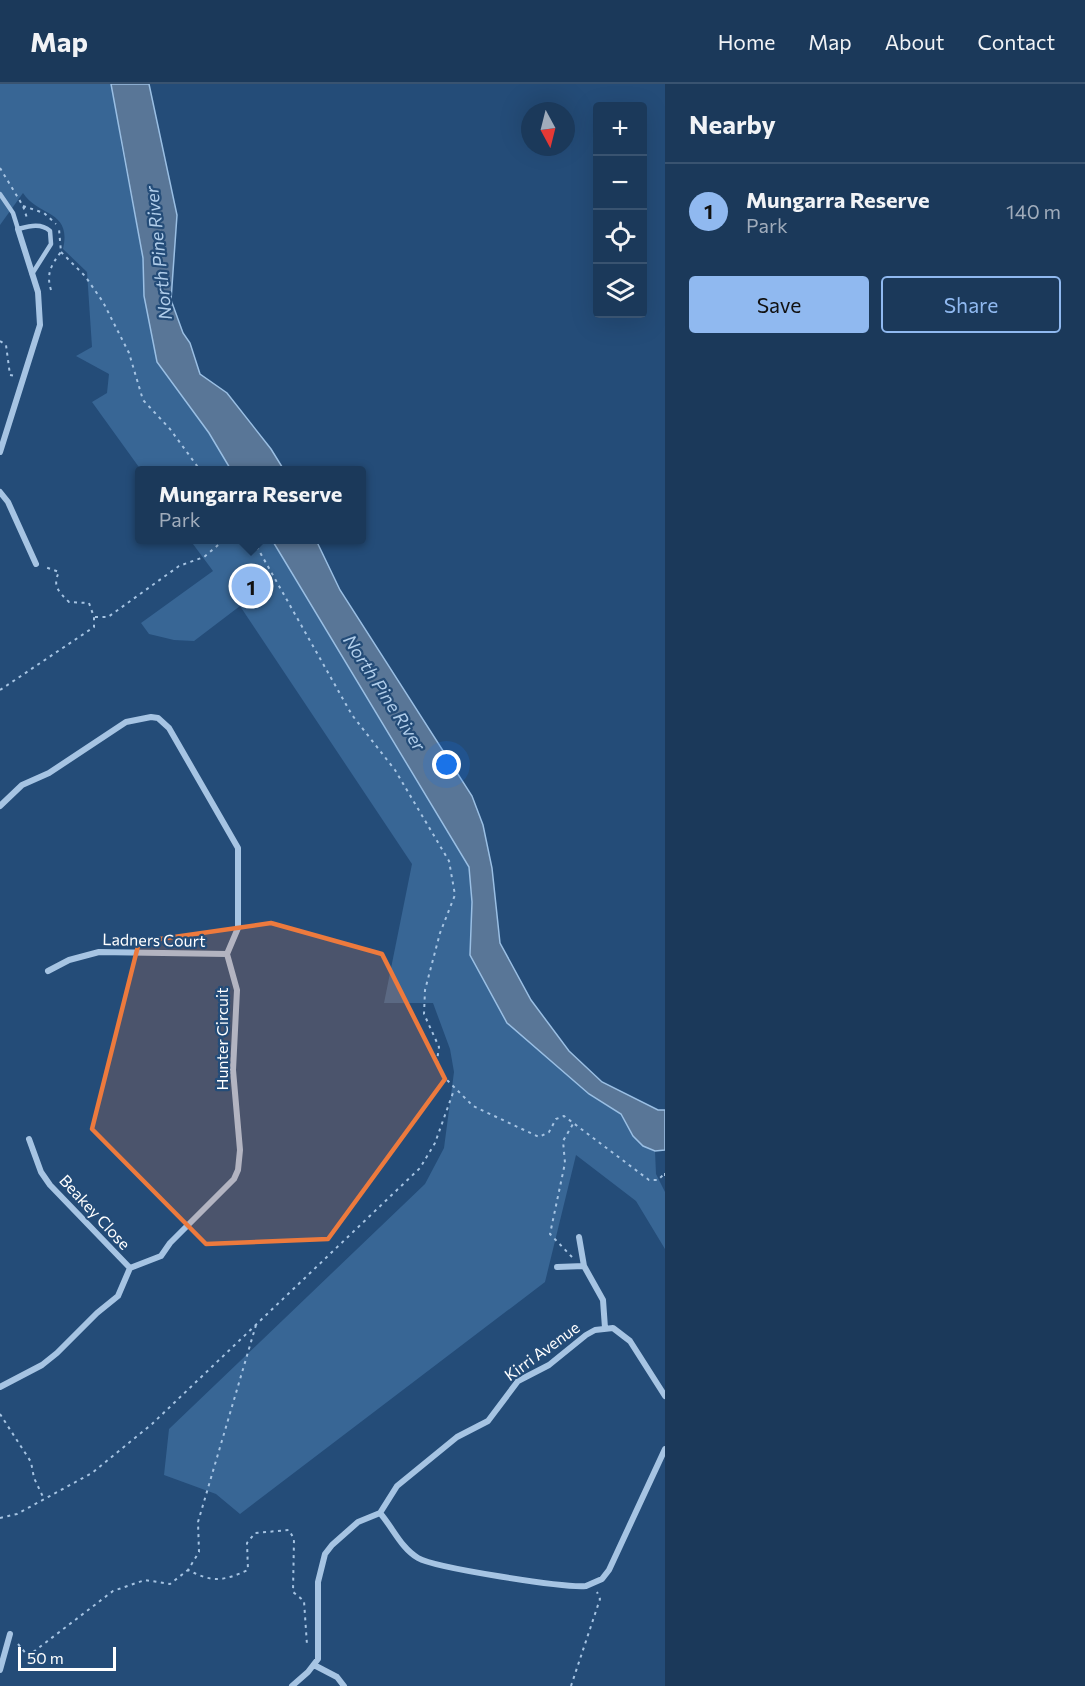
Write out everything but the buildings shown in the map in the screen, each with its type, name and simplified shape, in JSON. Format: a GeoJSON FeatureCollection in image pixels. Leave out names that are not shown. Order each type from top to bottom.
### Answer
{"type":"FeatureCollection","features":[{"type":"Feature","properties":{"kind":"street"},"geometry":{"type":"LineString","coordinates":[[0,452],[25,379],[40,325],[41,309],[18,229]]}},
{"type":"Feature","properties":{"kind":"street"},"geometry":{"type":"LineString","coordinates":[[0,492],[8,502],[36,564]]}},
{"type":"Feature","properties":{"kind":"street"},"geometry":{"type":"LineString","coordinates":[[0,806],[22,785],[49,773],[126,722],[143,716],[158,718],[169,728],[238,848],[238,928],[227,954]]}},
{"type":"Feature","properties":{"kind":"street","name":"Ladners Court"},"geometry":{"type":"LineString","coordinates":[[48,971],[69,960],[99,952],[227,954]]}},
{"type":"Feature","properties":{"kind":"street","name":"Hunter Circuit"},"geometry":{"type":"LineString","coordinates":[[130,1268],[161,1256],[227,1187],[238,1170],[240,1150],[233,1070],[237,990],[227,954]]}},
{"type":"Feature","properties":{"kind":"street","name":"Beakey Close"},"geometry":{"type":"LineString","coordinates":[[28,1139],[36,1160],[50,1185],[130,1268]]}},
{"type":"Feature","properties":{"kind":"street"},"geometry":{"type":"LineString","coordinates":[[579,1237],[585,1266],[603,1300],[605,1328]]}},
{"type":"Feature","properties":{"kind":"street"},"geometry":{"type":"LineString","coordinates":[[557,1267],[585,1266]]}},
{"type":"Feature","properties":{"kind":"street"},"geometry":{"type":"LineString","coordinates":[[0,1387],[42,1365],[57,1353],[97,1312],[118,1296],[130,1268]]}},
{"type":"Feature","properties":{"kind":"street","name":"Kirri Avenue"},"geometry":{"type":"LineString","coordinates":[[380,1513],[397,1486],[457,1437],[488,1421],[519,1381],[549,1365],[586,1335],[605,1328],[622,1333],[630,1341],[665,1396]]}},
{"type":"Feature","properties":{"kind":"street"},"geometry":{"type":"LineString","coordinates":[[292,1686],[314,1665],[320,1651],[318,1582],[325,1554],[347,1529],[380,1513],[400,1543],[419,1559],[445,1566],[568,1586],[593,1584],[602,1580],[609,1570],[665,1449]]}},
{"type":"Feature","properties":{"kind":"street"},"geometry":{"type":"LineString","coordinates":[[0,1670],[10,1634]]}},
{"type":"Feature","properties":{"kind":"street"},"geometry":{"type":"LineString","coordinates":[[314,1665],[337,1677],[344,1686]]}},
{"type":"Feature","properties":{"kind":"lane"},"geometry":{"type":"LineString","coordinates":[[0,194],[18,229],[45,226],[52,238],[32,274]]}},
{"type":"Feature","properties":{"kind":"path"},"geometry":{"type":"LineString","coordinates":[[0,168],[23,206],[30,226]]}},
{"type":"Feature","properties":{"kind":"path"},"geometry":{"type":"LineString","coordinates":[[51,290],[47,279],[51,264],[61,252],[85,276],[103,302],[129,353],[143,400],[170,429],[196,466]]}},
{"type":"Feature","properties":{"kind":"path"},"geometry":{"type":"LineString","coordinates":[[0,341],[6,345],[9,375],[25,379]]}},
{"type":"Feature","properties":{"kind":"path"},"geometry":{"type":"LineString","coordinates":[[94,617],[108,617],[179,566],[204,557],[219,544]]}},
{"type":"Feature","properties":{"kind":"path"},"geometry":{"type":"LineString","coordinates":[[255,544],[352,715],[395,770],[449,861],[454,895],[440,933],[425,990],[424,1014],[439,1047],[437,1061],[443,1076],[454,1090],[473,1106],[539,1137],[549,1132],[556,1119],[564,1116],[649,1180],[658,1180],[664,1175]]}},
{"type":"Feature","properties":{"kind":"path"},"geometry":{"type":"LineString","coordinates":[[0,690],[94,627],[94,617],[89,603],[69,602],[58,592],[55,580],[59,572],[36,564]]}},
{"type":"Feature","properties":{"kind":"path"},"geometry":{"type":"LineString","coordinates":[[0,1518],[17,1514],[93,1473],[152,1424],[420,1168],[435,1143],[454,1090]]}},
{"type":"Feature","properties":{"kind":"path"},"geometry":{"type":"LineString","coordinates":[[573,1124],[562,1141],[565,1163],[550,1234],[585,1266]]}},
{"type":"Feature","properties":{"kind":"path"},"geometry":{"type":"LineString","coordinates":[[10,1634],[28,1656],[113,1591],[145,1580],[170,1584],[188,1570],[199,1552],[198,1522],[257,1322]]}},
{"type":"Feature","properties":{"kind":"path"},"geometry":{"type":"LineString","coordinates":[[0,1413],[31,1462],[34,1478],[44,1499]]}},
{"type":"Feature","properties":{"kind":"path"},"geometry":{"type":"LineString","coordinates":[[188,1570],[205,1579],[228,1579],[248,1570],[248,1543],[255,1533],[289,1530],[294,1539],[293,1592],[303,1601],[308,1649],[320,1651]]}},
{"type":"Feature","properties":{"kind":"path"},"geometry":{"type":"LineString","coordinates":[[571,1686],[600,1599],[593,1584]]}},
{"type":"Feature","properties":{"kind":"highlighted area"},"geometry":{"type":"Polygon","coordinates":[[[271,923],[382,954],[445,1079],[328,1239],[206,1244],[92,1129],[139,942],[271,923]]]}},
{"type":"Feature","properties":{"kind":"shaded area"},"geometry":{"type":"Polygon","coordinates":[[[0,84],[113,84],[121,144],[143,258],[144,296],[209,433],[229,466],[138,466],[92,402],[107,393],[109,374],[76,356],[92,347],[87,272],[63,249],[65,236],[59,220],[30,201],[23,193],[0,225],[0,84]]]}},
{"type":"Feature","properties":{"kind":"shaded area"},"geometry":{"type":"Polygon","coordinates":[[[193,544],[274,544],[469,867],[472,902],[470,955],[589,1094],[621,1114],[633,1136],[643,1146],[655,1151],[656,1174],[665,1192],[665,1249],[636,1201],[576,1155],[545,1282],[240,1514],[216,1494],[164,1475],[169,1429],[425,1184],[444,1148],[454,1072],[450,1049],[433,1003],[384,1003],[412,864],[240,606],[194,641],[174,640],[149,634],[141,623],[213,571],[193,544]]]}},
{"type":"Feature","properties":{"kind":"water","name":"North Pine River"},"geometry":{"type":"Polygon","coordinates":[[[111,84],[149,84],[177,215],[171,300],[183,333],[190,343],[200,374],[227,393],[282,466],[229,466],[209,433],[157,362],[144,296],[143,258],[111,84]]]}},
{"type":"Feature","properties":{"kind":"water","name":"North Pine River"},"geometry":{"type":"Polygon","coordinates":[[[274,544],[318,544],[340,590],[472,796],[483,825],[492,868],[500,943],[531,1000],[569,1051],[602,1082],[658,1110],[665,1110],[665,1150],[655,1151],[643,1146],[633,1136],[621,1114],[589,1094],[507,1023],[470,955],[472,902],[469,867],[274,544]]]}},
{"type":"Feature","properties":{"kind":"place","name":"Mungarra Reserve"},"geometry":{"type":"Point","coordinates":[251,586]}}]}
